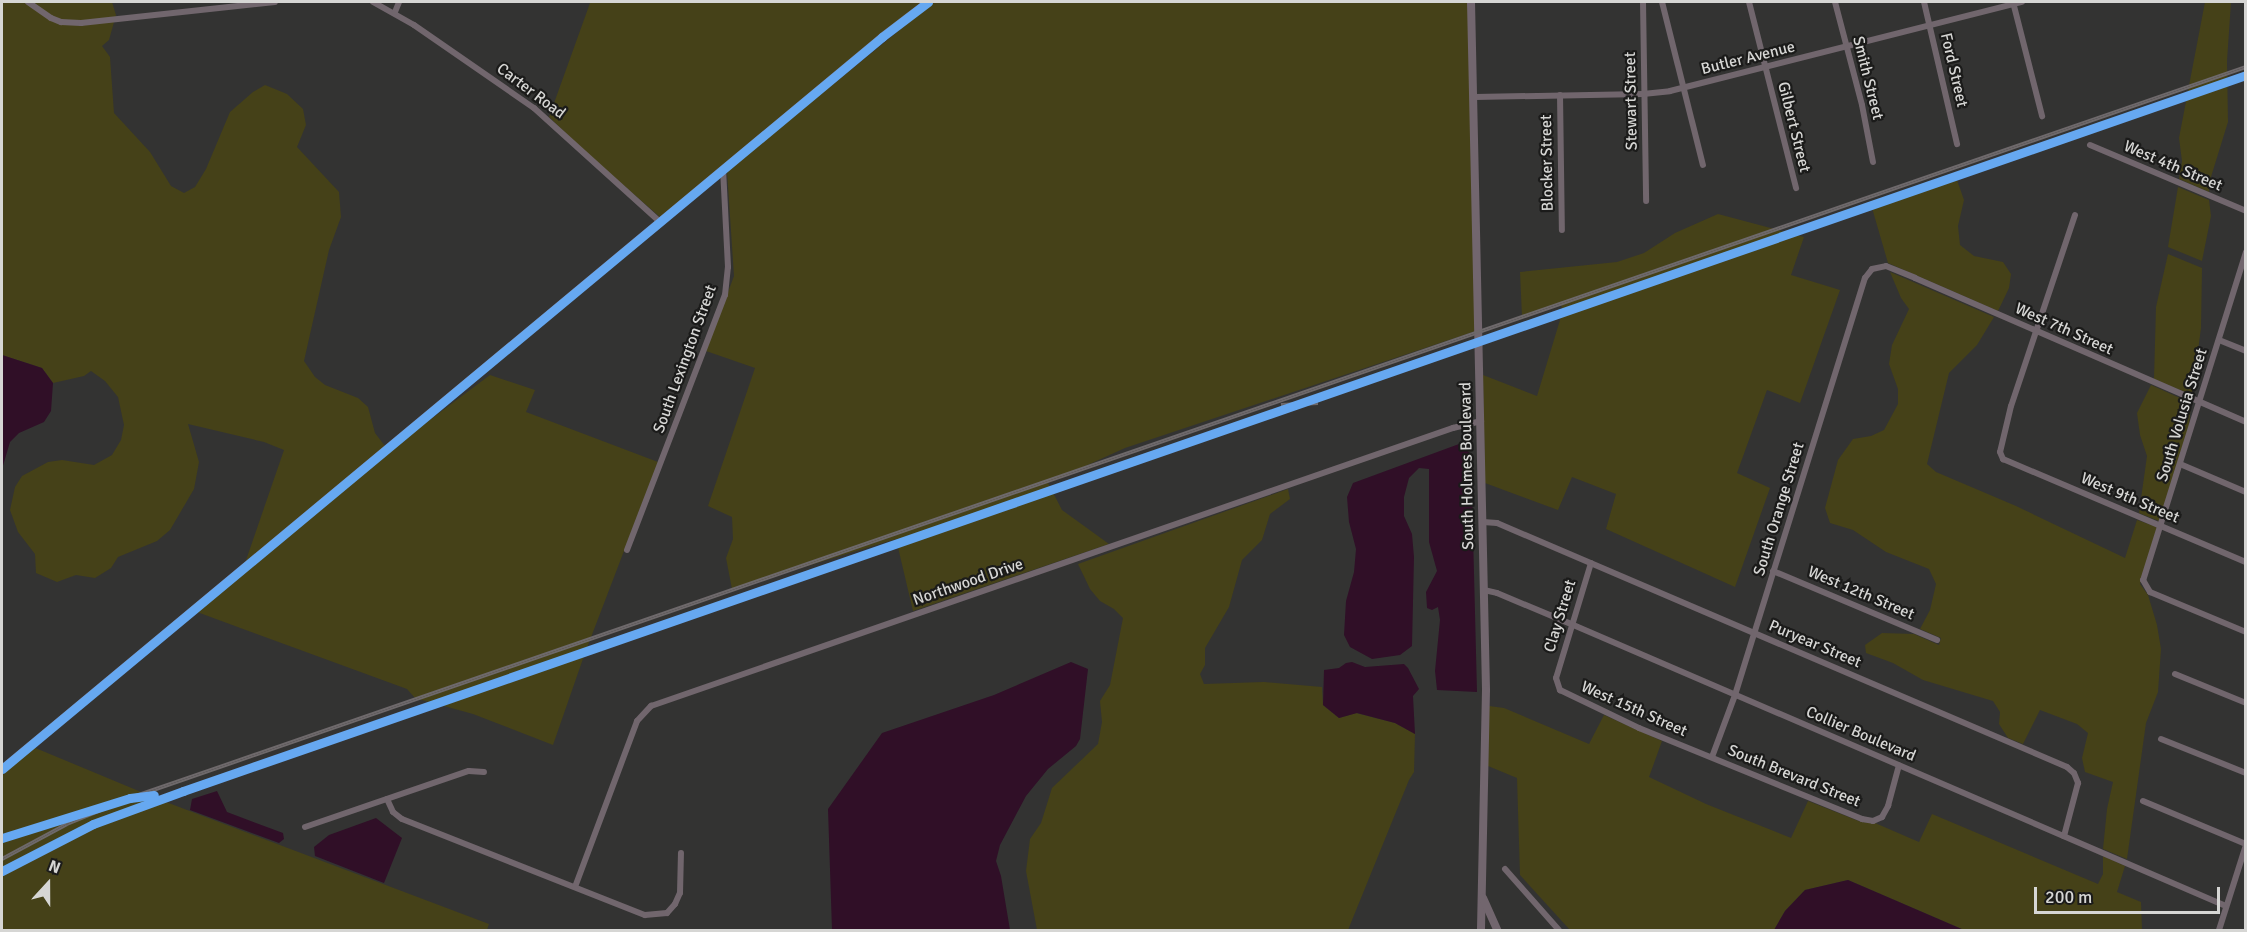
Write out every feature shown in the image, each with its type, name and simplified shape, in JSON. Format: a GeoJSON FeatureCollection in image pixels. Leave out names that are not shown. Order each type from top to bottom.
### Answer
{"type":"FeatureCollection","features":[{"type":"Feature","properties":{"kind":"main road"},"geometry":{"type":"LineString","coordinates":[[2,769],[723,169],[928,2]]}},
{"type":"Feature","properties":{"kind":"main road","name":"South Holmes Boulevard"},"geometry":{"type":"LineString","coordinates":[[1471,2],[1486,716],[1481,930]]}},
{"type":"Feature","properties":{"kind":"main road"},"geometry":{"type":"LineString","coordinates":[[1481,891],[1497,930]]}},
{"type":"Feature","properties":{"kind":"street"},"geometry":{"type":"LineString","coordinates":[[28,2],[51,18],[62,22],[81,23],[275,2]]}},
{"type":"Feature","properties":{"kind":"street","name":"Carter Road"},"geometry":{"type":"LineString","coordinates":[[373,2],[394,12],[534,108],[660,222]]}},
{"type":"Feature","properties":{"kind":"street"},"geometry":{"type":"LineString","coordinates":[[394,12],[399,2]]}},
{"type":"Feature","properties":{"kind":"street","name":"Stewart Street"},"geometry":{"type":"LineString","coordinates":[[1643,2],[1646,201]]}},
{"type":"Feature","properties":{"kind":"street"},"geometry":{"type":"LineString","coordinates":[[1662,2],[1703,165]]}},
{"type":"Feature","properties":{"kind":"street","name":"Gilbert Street"},"geometry":{"type":"LineString","coordinates":[[1749,2],[1796,188]]}},
{"type":"Feature","properties":{"kind":"street","name":"Smith Street"},"geometry":{"type":"LineString","coordinates":[[1835,2],[1873,162]]}},
{"type":"Feature","properties":{"kind":"street","name":"Ford Street"},"geometry":{"type":"LineString","coordinates":[[1924,2],[1957,144]]}},
{"type":"Feature","properties":{"kind":"street","name":"Butler Avenue"},"geometry":{"type":"LineString","coordinates":[[1474,97],[1643,94],[1684,88],[2022,2]]}},
{"type":"Feature","properties":{"kind":"street"},"geometry":{"type":"LineString","coordinates":[[2013,3],[2042,116]]}},
{"type":"Feature","properties":{"kind":"street","name":"Blocker Street"},"geometry":{"type":"LineString","coordinates":[[1560,95],[1562,230]]}},
{"type":"Feature","properties":{"kind":"street","name":"West 4th Street"},"geometry":{"type":"LineString","coordinates":[[2090,146],[2246,211]]}},
{"type":"Feature","properties":{"kind":"street","name":"South Lexington Street"},"geometry":{"type":"LineString","coordinates":[[627,550],[725,295],[728,267],[723,169]]}},
{"type":"Feature","properties":{"kind":"street"},"geometry":{"type":"LineString","coordinates":[[2037,332],[2075,215]]}},
{"type":"Feature","properties":{"kind":"street","name":"South Volusia Street"},"geometry":{"type":"LineString","coordinates":[[2246,252],[2145,574],[2144,585],[2150,592],[2246,632]]}},
{"type":"Feature","properties":{"kind":"street","name":"West 7th Street"},"geometry":{"type":"LineString","coordinates":[[1872,269],[1886,266],[2246,422]]}},
{"type":"Feature","properties":{"kind":"street","name":"South Orange Street"},"geometry":{"type":"LineString","coordinates":[[1712,757],[1754,633],[1865,278],[1872,269]]}},
{"type":"Feature","properties":{"kind":"street"},"geometry":{"type":"LineString","coordinates":[[2238,279],[2246,282]]}},
{"type":"Feature","properties":{"kind":"street","name":"West 9th Street"},"geometry":{"type":"LineString","coordinates":[[2037,332],[2002,436],[2000,452],[2003,459],[2246,562]]}},
{"type":"Feature","properties":{"kind":"street"},"geometry":{"type":"LineString","coordinates":[[2219,340],[2246,351]]}},
{"type":"Feature","properties":{"kind":"street","name":"Northwood Drive"},"geometry":{"type":"LineString","coordinates":[[575,887],[636,721],[651,706],[1443,431],[1481,421]]}},
{"type":"Feature","properties":{"kind":"street"},"geometry":{"type":"LineString","coordinates":[[2181,464],[2246,492]]}},
{"type":"Feature","properties":{"kind":"street","name":"Puryear Street"},"geometry":{"type":"LineString","coordinates":[[1483,522],[1497,523],[2067,767],[2074,773],[2078,783],[2064,836]]}},
{"type":"Feature","properties":{"kind":"street","name":"Clay Street"},"geometry":{"type":"LineString","coordinates":[[1556,676],[1591,563]]}},
{"type":"Feature","properties":{"kind":"street","name":"West 12th Street"},"geometry":{"type":"LineString","coordinates":[[1773,571],[1937,640]]}},
{"type":"Feature","properties":{"kind":"street","name":"Collier Boulevard"},"geometry":{"type":"LineString","coordinates":[[1484,590],[1497,593],[1571,624],[2226,906]]}},
{"type":"Feature","properties":{"kind":"street"},"geometry":{"type":"LineString","coordinates":[[2175,674],[2246,703]]}},
{"type":"Feature","properties":{"kind":"street","name":"West 15th Street"},"geometry":{"type":"LineString","coordinates":[[1556,676],[1557,687],[1564,692],[1639,728],[1712,757]]}},
{"type":"Feature","properties":{"kind":"street"},"geometry":{"type":"LineString","coordinates":[[2161,739],[2246,773]]}},
{"type":"Feature","properties":{"kind":"street","name":"South Brevard Street"},"geometry":{"type":"LineString","coordinates":[[1712,757],[1862,819],[1873,821],[1882,817],[1888,806],[1899,765]]}},
{"type":"Feature","properties":{"kind":"street"},"geometry":{"type":"LineString","coordinates":[[305,827],[470,771],[484,772]]}},
{"type":"Feature","properties":{"kind":"street"},"geometry":{"type":"LineString","coordinates":[[387,799],[393,812],[402,819],[645,915],[667,912],[675,904],[680,893],[681,853]]}},
{"type":"Feature","properties":{"kind":"street"},"geometry":{"type":"LineString","coordinates":[[2143,801],[2246,844],[2218,930]]}},
{"type":"Feature","properties":{"kind":"street"},"geometry":{"type":"LineString","coordinates":[[1506,869],[1559,930]]}},
{"type":"Feature","properties":{"kind":"shaded area"},"geometry":{"type":"Polygon","coordinates":[[[2,2],[112,2],[116,15],[109,40],[102,46],[110,57],[114,113],[150,152],[171,186],[184,193],[195,187],[206,169],[230,112],[265,85],[287,94],[303,109],[306,125],[297,147],[339,192],[341,217],[329,250],[304,361],[315,377],[325,385],[358,398],[368,407],[375,433],[385,446],[245,563],[284,450],[264,442],[188,424],[199,462],[194,489],[170,530],[157,541],[118,557],[111,568],[95,578],[76,575],[57,582],[36,573],[35,554],[18,532],[10,510],[15,487],[22,476],[48,462],[62,460],[94,465],[112,455],[121,440],[124,425],[118,397],[105,381],[91,371],[84,376],[53,383],[42,368],[2,355],[2,2]]]}},
{"type":"Feature","properties":{"kind":"shaded area"},"geometry":{"type":"Polygon","coordinates":[[[588,2],[922,2],[660,217],[549,117],[590,3],[588,2]]]}},
{"type":"Feature","properties":{"kind":"shaded area"},"geometry":{"type":"Polygon","coordinates":[[[934,2],[1468,2],[1476,331],[1125,448],[1048,483],[1062,510],[1109,544],[913,611],[896,539],[732,589],[726,558],[733,539],[732,517],[708,506],[755,368],[706,351],[734,276],[727,171],[934,2]]]}},
{"type":"Feature","properties":{"kind":"shaded area"},"geometry":{"type":"Polygon","coordinates":[[[2205,2],[2231,2],[2227,61],[2228,122],[2210,180],[2209,192],[2179,179],[2182,161],[2179,138],[2205,2]]]}},
{"type":"Feature","properties":{"kind":"shaded area"},"geometry":{"type":"Polygon","coordinates":[[[1957,180],[1964,200],[1958,226],[1960,245],[1974,256],[2003,262],[2011,274],[2009,288],[1998,311],[1888,263],[1872,208],[1882,200],[1957,180]]]}},
{"type":"Feature","properties":{"kind":"shaded area"},"geometry":{"type":"Polygon","coordinates":[[[2178,187],[2209,200],[2211,216],[2202,261],[2168,247],[2178,187]]]}},
{"type":"Feature","properties":{"kind":"shaded area"},"geometry":{"type":"Polygon","coordinates":[[[1718,214],[1804,237],[1791,275],[1840,290],[1800,403],[1767,390],[1737,473],[1770,488],[1735,587],[1606,529],[1616,494],[1572,477],[1558,510],[1485,483],[1483,375],[1537,396],[1563,310],[1560,303],[1522,317],[1520,272],[1617,262],[1644,253],[1675,233],[1718,214]]]}},
{"type":"Feature","properties":{"kind":"shaded area"},"geometry":{"type":"Polygon","coordinates":[[[2168,254],[2202,268],[2201,328],[2192,395],[2154,379],[2156,307],[2168,254]]]}},
{"type":"Feature","properties":{"kind":"shaded area"},"geometry":{"type":"Polygon","coordinates":[[[1890,272],[1994,317],[1977,345],[1949,373],[1927,464],[1936,472],[2016,506],[2125,558],[2137,520],[2157,527],[2140,584],[2148,595],[2161,649],[2158,692],[2146,723],[2127,859],[2103,849],[2107,809],[2113,782],[2085,772],[2082,758],[2088,733],[2077,724],[2040,710],[2023,744],[2008,738],[1999,724],[2000,712],[1993,701],[1923,680],[1893,663],[1866,653],[1865,645],[1882,633],[1914,634],[1939,645],[1941,638],[1920,629],[1930,610],[1936,584],[1929,569],[1886,552],[1853,530],[1830,523],[1825,508],[1838,460],[1853,439],[1871,436],[1884,430],[1898,404],[1898,389],[1889,364],[1892,345],[1909,309],[1901,298],[1890,272]]]}},
{"type":"Feature","properties":{"kind":"shaded area"},"geometry":{"type":"Polygon","coordinates":[[[2,355],[42,368],[53,383],[51,411],[44,422],[19,433],[10,442],[2,469],[2,355]]]}},
{"type":"Feature","properties":{"kind":"shaded area"},"geometry":{"type":"Polygon","coordinates":[[[490,375],[535,390],[526,412],[658,462],[585,653],[553,745],[473,714],[415,698],[407,689],[197,612],[399,443],[490,375]]]}},
{"type":"Feature","properties":{"kind":"shaded area"},"geometry":{"type":"Polygon","coordinates":[[[2151,385],[2191,403],[2189,426],[2159,521],[2139,513],[2147,456],[2140,435],[2137,413],[2151,385]]]}},
{"type":"Feature","properties":{"kind":"shaded area"},"geometry":{"type":"Polygon","coordinates":[[[1459,444],[1471,454],[1477,692],[1437,690],[1435,671],[1440,620],[1438,607],[1432,610],[1427,608],[1426,592],[1437,571],[1429,542],[1429,469],[1419,468],[1409,478],[1404,497],[1404,516],[1412,534],[1414,557],[1412,646],[1400,655],[1372,659],[1350,647],[1344,635],[1346,601],[1354,572],[1356,549],[1349,522],[1347,497],[1353,483],[1459,444]]]}},
{"type":"Feature","properties":{"kind":"shaded area"},"geometry":{"type":"Polygon","coordinates":[[[1288,489],[1290,499],[1270,514],[1262,540],[1242,560],[1229,607],[1205,648],[1205,665],[1200,674],[1204,684],[1264,682],[1322,687],[1323,705],[1339,718],[1356,713],[1395,723],[1415,734],[1414,772],[1348,930],[1037,930],[1026,871],[1030,839],[1041,823],[1052,788],[1098,744],[1102,722],[1100,701],[1110,685],[1123,618],[1114,609],[1100,601],[1090,589],[1078,564],[1288,489]]]}},
{"type":"Feature","properties":{"kind":"shaded area"},"geometry":{"type":"Polygon","coordinates":[[[1071,662],[1088,669],[1080,739],[1076,746],[1048,769],[1026,796],[1000,845],[996,861],[1001,876],[1010,930],[832,930],[828,809],[882,733],[994,695],[1071,662]]]}},
{"type":"Feature","properties":{"kind":"shaded area"},"geometry":{"type":"Polygon","coordinates":[[[1352,662],[1365,667],[1404,664],[1408,668],[1419,689],[1413,696],[1415,734],[1395,723],[1357,713],[1339,718],[1323,705],[1324,670],[1339,668],[1352,662]]]}},
{"type":"Feature","properties":{"kind":"shaded area"},"geometry":{"type":"Polygon","coordinates":[[[1489,706],[1504,708],[1589,744],[1604,715],[1662,741],[1649,777],[1706,804],[1791,838],[1808,801],[1861,822],[1875,823],[1919,842],[1932,814],[2098,884],[2103,874],[2103,856],[2125,866],[2117,892],[2141,902],[2142,930],[1964,930],[1848,880],[1805,890],[1785,911],[1774,930],[1570,930],[1520,875],[1517,778],[1488,766],[1489,706]]]}},
{"type":"Feature","properties":{"kind":"shaded area"},"geometry":{"type":"Polygon","coordinates":[[[33,747],[158,799],[489,924],[487,930],[2,930],[2,774],[33,747]]]}},
{"type":"Feature","properties":{"kind":"shaded area"},"geometry":{"type":"Polygon","coordinates":[[[217,791],[227,812],[283,833],[284,839],[279,843],[190,810],[192,799],[217,791]]]}},
{"type":"Feature","properties":{"kind":"shaded area"},"geometry":{"type":"Polygon","coordinates":[[[376,818],[402,838],[384,883],[315,856],[314,847],[329,835],[376,818]]]}},
{"type":"Feature","properties":{"kind":"shaded area"},"geometry":{"type":"Polygon","coordinates":[[[1848,880],[1964,930],[1774,930],[1785,911],[1805,890],[1848,880]]]}},
{"type":"Feature","properties":{"kind":"railway"},"geometry":{"type":"LineString","coordinates":[[2,859],[67,824],[130,798],[2246,67]]}},
{"type":"Feature","properties":{"kind":"railway"},"geometry":{"type":"LineString","coordinates":[[1281,405],[1318,403]]}},
{"type":"Feature","properties":{"kind":"cycle path"},"geometry":{"type":"LineString","coordinates":[[2,769],[882,37],[928,2]]}},
{"type":"Feature","properties":{"kind":"cycle path"},"geometry":{"type":"LineString","coordinates":[[2,871],[93,824],[183,791],[2246,75]]}},
{"type":"Feature","properties":{"kind":"cycle path"},"geometry":{"type":"LineString","coordinates":[[2,838],[130,798],[154,795]]}}]}
